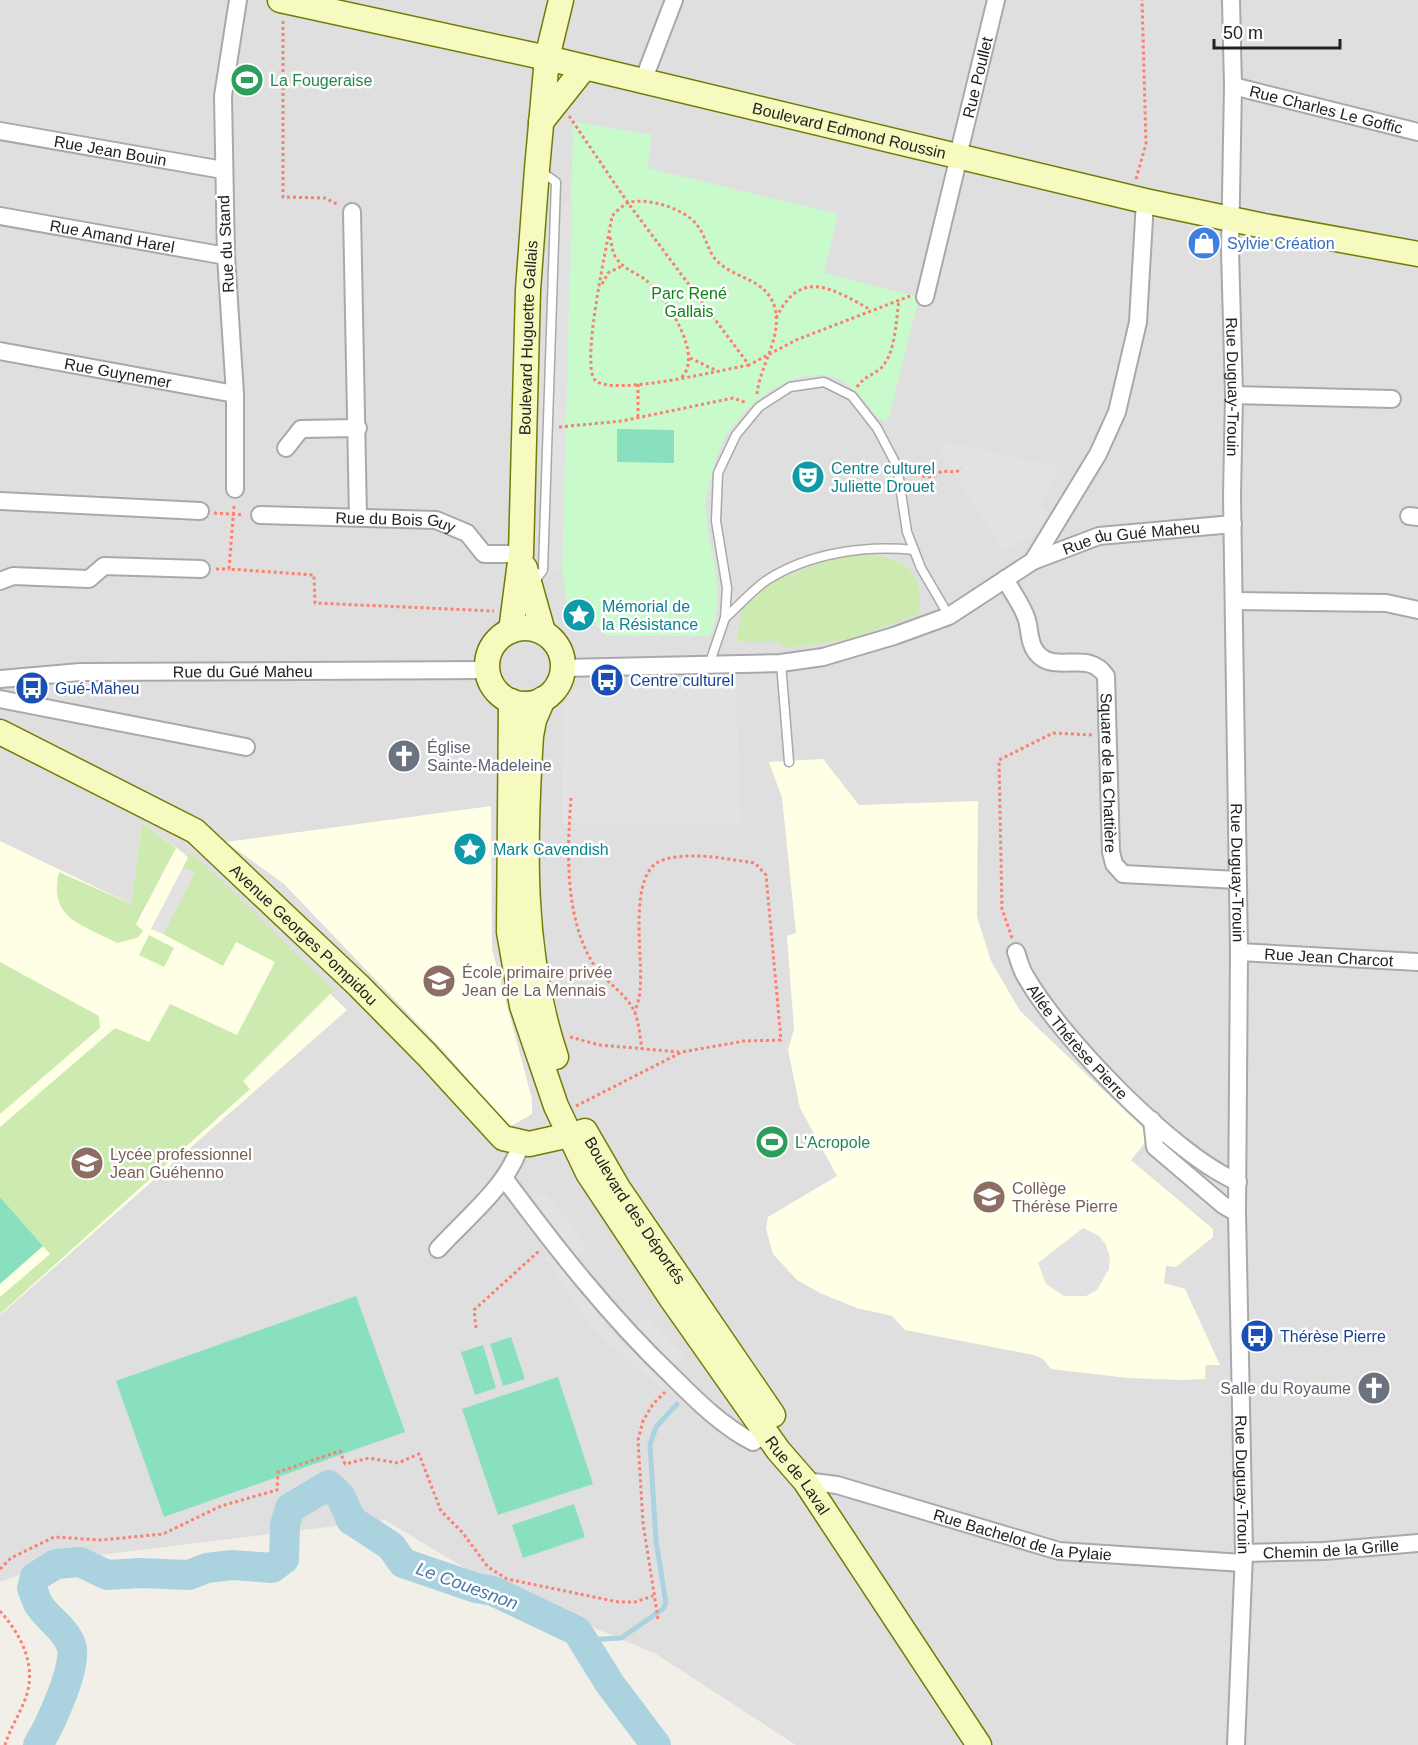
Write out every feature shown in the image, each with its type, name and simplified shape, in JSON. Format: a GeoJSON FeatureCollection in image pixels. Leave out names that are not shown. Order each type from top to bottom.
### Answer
{"type":"FeatureCollection","features":[{"type":"Feature","properties":{"kind":"street","name":"Rue du Stand"},"geometry":{"type":"LineString","coordinates":[[235,489],[235,394],[226,256],[223,96],[238,0]]}},
{"type":"Feature","properties":{"kind":"street","name":"Boulevard Huguette Gallais"},"geometry":{"type":"LineString","coordinates":[[512,621],[521,554],[528,290],[537,169],[547,58],[561,0]]}},
{"type":"Feature","properties":{"kind":"street"},"geometry":{"type":"LineString","coordinates":[[643,81],[674,0]]}},
{"type":"Feature","properties":{"kind":"street","name":"Rue Poullet"},"geometry":{"type":"LineString","coordinates":[[927,292],[996,0]]}},
{"type":"Feature","properties":{"kind":"street","name":"Rue Duguay-Trouin"},"geometry":{"type":"LineString","coordinates":[[1231,0],[1233,86],[1230,219],[1234,395],[1233,524],[1239,952],[1237,1213],[1244,1558],[1236,1745]]}},
{"type":"Feature","properties":{"kind":"street","name":"Boulevard Edmond Roussin"},"geometry":{"type":"LineString","coordinates":[[284,1],[547,58],[1138,199],[1230,219],[1418,254]]}},
{"type":"Feature","properties":{"kind":"street"},"geometry":{"type":"LineString","coordinates":[[541,122],[584,68]]}},
{"type":"Feature","properties":{"kind":"street","name":"Rue Charles Le Goffic"},"geometry":{"type":"LineString","coordinates":[[1233,86],[1418,132]]}},
{"type":"Feature","properties":{"kind":"street","name":"Rue Jean Bouin"},"geometry":{"type":"LineString","coordinates":[[0,131],[223,170]]}},
{"type":"Feature","properties":{"kind":"street"},"geometry":{"type":"LineString","coordinates":[[563,668],[781,663],[823,657],[894,636],[949,616],[1033,561],[1098,454],[1117,412],[1138,322],[1138,199]]}},
{"type":"Feature","properties":{"kind":"street"},"geometry":{"type":"LineString","coordinates":[[352,212],[358,517]]}},
{"type":"Feature","properties":{"kind":"street","name":"Rue Amand Harel"},"geometry":{"type":"LineString","coordinates":[[0,216],[226,256]]}},
{"type":"Feature","properties":{"kind":"street","name":"Rue Guynemer"},"geometry":{"type":"LineString","coordinates":[[0,351],[235,394]]}},
{"type":"Feature","properties":{"kind":"street"},"geometry":{"type":"LineString","coordinates":[[1234,395],[1392,399]]}},
{"type":"Feature","properties":{"kind":"street"},"geometry":{"type":"LineString","coordinates":[[286,448],[301,429],[358,428]]}},
{"type":"Feature","properties":{"kind":"street"},"geometry":{"type":"LineString","coordinates":[[0,501],[200,511]]}},
{"type":"Feature","properties":{"kind":"street","name":"Rue du Bois Guy"},"geometry":{"type":"LineString","coordinates":[[260,515],[436,520],[467,533],[484,554],[521,554]]}},
{"type":"Feature","properties":{"kind":"street","name":"Rue du Gué Maheu"},"geometry":{"type":"LineString","coordinates":[[1033,561],[1099,536],[1233,524]]}},
{"type":"Feature","properties":{"kind":"street","name":"Boulevard Huguette Gallais"},"geometry":{"type":"LineString","coordinates":[[521,554],[543,632]]}},
{"type":"Feature","properties":{"kind":"street"},"geometry":{"type":"LineString","coordinates":[[0,581],[13,576],[89,579],[104,566],[201,568]]}},
{"type":"Feature","properties":{"kind":"street","name":"Square de la Chattière"},"geometry":{"type":"LineString","coordinates":[[1005,579],[1027,619],[1030,640],[1036,652],[1049,662],[1090,662],[1100,666],[1106,676],[1111,852],[1114,864],[1123,874],[1238,880]]}},
{"type":"Feature","properties":{"kind":"street"},"geometry":{"type":"LineString","coordinates":[[1235,601],[1386,603],[1418,610]]}},
{"type":"Feature","properties":{"kind":"street"},"geometry":{"type":"LineString","coordinates":[[512,621],[543,632],[554,641],[561,654],[563,668],[557,686],[543,699],[521,704],[511,701],[499,694],[491,683],[487,670],[492,647],[512,621]]}},
{"type":"Feature","properties":{"kind":"street","name":"Rue du Gué Maheu"},"geometry":{"type":"LineString","coordinates":[[0,680],[80,672],[487,670]]}},
{"type":"Feature","properties":{"kind":"street"},"geometry":{"type":"LineString","coordinates":[[0,699],[246,747]]}},
{"type":"Feature","properties":{"kind":"street","name":"Boulevard des Déportés"},"geometry":{"type":"LineString","coordinates":[[543,699],[534,720],[531,736],[526,888],[531,947],[548,1032],[575,1107],[577,1133],[618,1188],[792,1444],[806,1481]]}},
{"type":"Feature","properties":{"kind":"street","name":"Boulevard des Déportés"},"geometry":{"type":"LineString","coordinates":[[511,701],[509,932],[522,1006],[577,1133],[588,1173],[671,1298],[767,1433]]}},
{"type":"Feature","properties":{"kind":"street","name":"Avenue Georges Pompidou"},"geometry":{"type":"LineString","coordinates":[[0,732],[195,831],[366,993],[427,1055],[494,1131],[503,1138],[521,1143]]}},
{"type":"Feature","properties":{"kind":"street","name":"Allée Thérèse Pierre"},"geometry":{"type":"LineString","coordinates":[[1016,952],[1025,976],[1051,1014],[1152,1120],[1192,1155],[1222,1175],[1238,1182]]}},
{"type":"Feature","properties":{"kind":"street","name":"Rue Jean Charcot"},"geometry":{"type":"LineString","coordinates":[[1239,952],[1418,962]]}},
{"type":"Feature","properties":{"kind":"street"},"geometry":{"type":"LineString","coordinates":[[1152,1120],[1155,1147],[1216,1199],[1237,1213]]}},
{"type":"Feature","properties":{"kind":"street"},"geometry":{"type":"LineString","coordinates":[[438,1249],[504,1178],[518,1156],[521,1143],[577,1133]]}},
{"type":"Feature","properties":{"kind":"street","name":"Rue de Laval"},"geometry":{"type":"LineString","coordinates":[[504,1178],[618,1323],[677,1381],[733,1432],[753,1442],[767,1433],[806,1481],[979,1745]]}},
{"type":"Feature","properties":{"kind":"street","name":"Rue Bachelot de la Pylaie"},"geometry":{"type":"LineString","coordinates":[[806,1481],[837,1485],[1059,1551],[1244,1558]]}},
{"type":"Feature","properties":{"kind":"street","name":"Chemin de la Grille"},"geometry":{"type":"LineString","coordinates":[[1244,1558],[1418,1543]]}},
{"type":"Feature","properties":{"kind":"lane"},"geometry":{"type":"LineString","coordinates":[[530,587],[543,570],[556,182],[537,169]]}},
{"type":"Feature","properties":{"kind":"lane"},"geometry":{"type":"LineString","coordinates":[[709,666],[725,618],[728,588],[716,521],[718,473],[736,435],[759,406],[790,387],[824,382],[852,396],[877,428],[899,474],[908,532],[914,550],[921,568],[949,616]]}},
{"type":"Feature","properties":{"kind":"lane"},"geometry":{"type":"LineString","coordinates":[[725,618],[767,580],[819,557],[882,547],[914,550]]}},
{"type":"Feature","properties":{"kind":"lane"},"geometry":{"type":"LineString","coordinates":[[781,663],[789,762]]}},
{"type":"Feature","properties":{"kind":"path"},"geometry":{"type":"LineString","coordinates":[[1138,199],[1146,144],[1142,0]]}},
{"type":"Feature","properties":{"kind":"path"},"geometry":{"type":"LineString","coordinates":[[284,1],[284,197],[325,198],[352,212]]}},
{"type":"Feature","properties":{"kind":"path"},"geometry":{"type":"LineString","coordinates":[[558,100],[628,203],[749,365]]}},
{"type":"Feature","properties":{"kind":"path"},"geometry":{"type":"LineString","coordinates":[[776,320],[769,295],[757,283],[718,262],[696,223],[670,207],[645,201],[628,203],[612,216],[590,344],[590,373],[597,382],[617,387],[749,365],[796,340],[899,300],[927,292]]}},
{"type":"Feature","properties":{"kind":"path"},"geometry":{"type":"LineString","coordinates":[[610,232],[613,252],[622,266],[645,279],[665,303],[680,329],[690,358],[689,368],[680,378]]}},
{"type":"Feature","properties":{"kind":"path"},"geometry":{"type":"LineString","coordinates":[[601,285],[608,273],[622,266]]}},
{"type":"Feature","properties":{"kind":"path"},"geometry":{"type":"LineString","coordinates":[[548,427],[638,418],[733,398],[759,406],[760,377],[770,354],[776,320],[785,301],[797,290],[826,288],[839,292],[872,310]]}},
{"type":"Feature","properties":{"kind":"path"},"geometry":{"type":"LineString","coordinates":[[852,396],[863,378],[881,368],[890,354],[899,300]]}},
{"type":"Feature","properties":{"kind":"path"},"geometry":{"type":"LineString","coordinates":[[690,358],[707,369],[718,371]]}},
{"type":"Feature","properties":{"kind":"path"},"geometry":{"type":"LineString","coordinates":[[638,384],[638,418]]}},
{"type":"Feature","properties":{"kind":"path"},"geometry":{"type":"LineString","coordinates":[[899,474],[932,477],[942,471],[955,472],[962,469]]}},
{"type":"Feature","properties":{"kind":"path"},"geometry":{"type":"LineString","coordinates":[[235,489],[229,568],[314,575],[315,603],[512,621]]}},
{"type":"Feature","properties":{"kind":"path"},"geometry":{"type":"LineString","coordinates":[[200,511],[260,515]]}},
{"type":"Feature","properties":{"kind":"path"},"geometry":{"type":"LineString","coordinates":[[1016,952],[1002,909],[999,760],[1053,733],[1108,735]]}},
{"type":"Feature","properties":{"kind":"path"},"geometry":{"type":"LineString","coordinates":[[572,798],[568,835],[573,903],[583,942],[596,968],[635,1012]]}},
{"type":"Feature","properties":{"kind":"path"},"geometry":{"type":"LineString","coordinates":[[548,1032],[600,1045],[642,1049],[682,1052],[744,1041],[781,1040],[766,875],[755,863],[691,856],[661,860],[649,871],[639,899],[640,990],[635,1012],[642,1049]]}},
{"type":"Feature","properties":{"kind":"path"},"geometry":{"type":"LineString","coordinates":[[575,1107],[682,1052]]}},
{"type":"Feature","properties":{"kind":"path"},"geometry":{"type":"LineString","coordinates":[[476,1328],[474,1310],[552,1240]]}},
{"type":"Feature","properties":{"kind":"path"},"geometry":{"type":"LineString","coordinates":[[658,1619],[643,1523],[638,1440],[643,1421],[653,1404],[677,1381]]}},
{"type":"Feature","properties":{"kind":"path"},"geometry":{"type":"LineString","coordinates":[[0,1569],[11,1558],[54,1537],[101,1540],[163,1534],[221,1506],[277,1490],[278,1472],[340,1450],[345,1464],[369,1458],[398,1463],[419,1454],[441,1511],[462,1532],[488,1567],[507,1579],[618,1602],[635,1602],[654,1598]]}},
{"type":"Feature","properties":{"kind":"path"},"geometry":{"type":"LineString","coordinates":[[0,1611],[11,1623],[26,1650],[30,1671],[26,1696],[5,1745]]}},
{"type":"Feature","properties":{"kind":"shaded area"},"geometry":{"type":"Polygon","coordinates":[[[0,0],[1418,0],[1418,1745],[796,1745],[656,1654],[491,1584],[385,1520],[59,1560],[0,1582],[0,0]]]}},
{"type":"Feature","properties":{"kind":"shaded area"},"geometry":{"type":"Polygon","coordinates":[[[572,202],[562,567],[548,574],[557,209],[572,202]]]}},
{"type":"Feature","properties":{"kind":"shaded area"},"geometry":{"type":"Polygon","coordinates":[[[944,441],[1059,467],[1041,506],[1048,512],[1038,532],[1003,551],[940,453],[944,441]]]}},
{"type":"Feature","properties":{"kind":"shaded area"},"geometry":{"type":"Polygon","coordinates":[[[736,684],[741,824],[562,824],[563,704],[574,688],[736,684]]]}},
{"type":"Feature","properties":{"kind":"shaded area","name":"Collège Thérèse Pierre"},"geometry":{"type":"Polygon","coordinates":[[[823,759],[859,805],[978,801],[977,917],[991,961],[1020,1011],[1143,1128],[1148,1139],[1131,1160],[1213,1229],[1213,1237],[1176,1267],[1166,1266],[1164,1283],[1185,1289],[1220,1365],[1206,1365],[1205,1379],[1128,1378],[1051,1369],[1043,1359],[1034,1355],[905,1330],[892,1316],[857,1308],[820,1293],[797,1280],[773,1254],[766,1229],[768,1217],[837,1176],[800,1108],[788,1050],[794,1029],[787,936],[796,933],[782,798],[769,762],[823,759]]]}},
{"type":"Feature","properties":{"kind":"shaded area","name":"École primaire privée Jean de La Mennais"},"geometry":{"type":"Polygon","coordinates":[[[491,806],[492,949],[532,1099],[532,1114],[511,1126],[498,1115],[442,1049],[284,884],[226,842],[491,806]]]}},
{"type":"Feature","properties":{"kind":"shaded area","name":"Lycée professionnel Jean Guéhenno"},"geometry":{"type":"Polygon","coordinates":[[[142,823],[182,852],[347,1010],[0,1315],[0,841],[131,904],[142,823]]]}},
{"type":"Feature","properties":{"kind":"shaded area"},"geometry":{"type":"Polygon","coordinates":[[[183,867],[195,873],[163,934],[151,929],[183,867]]]}},
{"type":"Feature","properties":{"kind":"shaded area"},"geometry":{"type":"Polygon","coordinates":[[[1148,1149],[1209,1202],[1198,1214],[1138,1161],[1148,1149]]]}},
{"type":"Feature","properties":{"kind":"shaded area"},"geometry":{"type":"Polygon","coordinates":[[[547,1194],[588,1248],[576,1258],[532,1195],[547,1194]]]}},
{"type":"Feature","properties":{"kind":"shaded area"},"geometry":{"type":"Polygon","coordinates":[[[1083,1228],[1099,1236],[1106,1245],[1110,1257],[1109,1269],[1097,1290],[1086,1296],[1064,1296],[1046,1284],[1038,1263],[1083,1228]]]}},
{"type":"Feature","properties":{"kind":"shaded area"},"geometry":{"type":"Polygon","coordinates":[[[553,1253],[605,1319],[601,1324],[666,1381],[661,1388],[594,1331],[545,1259],[553,1253]]]}},
{"type":"Feature","properties":{"kind":"shaded area"},"geometry":{"type":"Polygon","coordinates":[[[647,1316],[684,1355],[673,1366],[637,1326],[647,1316]]]}},
{"type":"Feature","properties":{"kind":"green space","name":"Parc René Gallais"},"geometry":{"type":"Polygon","coordinates":[[[573,122],[652,135],[647,168],[838,214],[824,273],[919,297],[888,421],[879,419],[858,394],[840,380],[817,375],[801,377],[771,390],[745,412],[726,436],[716,460],[706,502],[718,603],[710,636],[607,636],[597,626],[586,598],[567,604],[562,567],[573,122]]]}},
{"type":"Feature","properties":{"kind":"green space"},"geometry":{"type":"Polygon","coordinates":[[[617,429],[674,430],[674,463],[617,462],[617,429]]]}},
{"type":"Feature","properties":{"kind":"green space"},"geometry":{"type":"Polygon","coordinates":[[[860,553],[887,558],[907,568],[914,576],[918,586],[919,614],[850,639],[786,648],[778,642],[737,641],[742,606],[775,581],[821,562],[860,553]]]}},
{"type":"Feature","properties":{"kind":"green space"},"geometry":{"type":"Polygon","coordinates":[[[142,823],[176,848],[136,924],[143,931],[137,938],[117,943],[80,925],[63,910],[58,900],[59,872],[131,904],[142,823]]]}},
{"type":"Feature","properties":{"kind":"green space"},"geometry":{"type":"Polygon","coordinates":[[[191,852],[334,990],[243,1081],[250,1089],[0,1314],[0,1297],[50,1254],[0,1197],[0,1127],[115,1028],[149,1042],[170,1004],[237,1035],[275,962],[236,942],[223,966],[163,934],[194,873],[183,867],[191,852]]]}},
{"type":"Feature","properties":{"kind":"green space"},"geometry":{"type":"Polygon","coordinates":[[[149,935],[174,948],[164,967],[139,955],[149,935]]]}},
{"type":"Feature","properties":{"kind":"green space"},"geometry":{"type":"Polygon","coordinates":[[[0,962],[99,1016],[100,1028],[0,1114],[0,962]]]}},
{"type":"Feature","properties":{"kind":"green space"},"geometry":{"type":"Polygon","coordinates":[[[0,1197],[43,1246],[0,1284],[0,1197]]]}},
{"type":"Feature","properties":{"kind":"green space"},"geometry":{"type":"Polygon","coordinates":[[[356,1296],[405,1432],[164,1517],[116,1381],[356,1296]]]}},
{"type":"Feature","properties":{"kind":"green space"},"geometry":{"type":"Polygon","coordinates":[[[511,1337],[525,1379],[503,1386],[490,1344],[511,1337]]]}},
{"type":"Feature","properties":{"kind":"green space"},"geometry":{"type":"Polygon","coordinates":[[[483,1345],[496,1388],[475,1395],[461,1352],[483,1345]]]}},
{"type":"Feature","properties":{"kind":"green space"},"geometry":{"type":"Polygon","coordinates":[[[558,1377],[593,1484],[498,1515],[462,1409],[558,1377]]]}},
{"type":"Feature","properties":{"kind":"green space"},"geometry":{"type":"Polygon","coordinates":[[[574,1504],[585,1537],[523,1558],[512,1525],[574,1504]]]}},
{"type":"Feature","properties":{"kind":"waterway"},"geometry":{"type":"LineString","coordinates":[[583,1640],[621,1638],[663,1609],[666,1603],[656,1541],[650,1445],[656,1427],[677,1404]]}},
{"type":"Feature","properties":{"kind":"waterway","name":"Le Couesnon"},"geometry":{"type":"LineString","coordinates":[[38,1745],[62,1695],[71,1666],[72,1654],[71,1645],[65,1634],[38,1603],[32,1588],[35,1577],[56,1564],[80,1562],[107,1575],[140,1573],[189,1575],[207,1568],[232,1565],[272,1568],[284,1559],[285,1525],[290,1508],[329,1485],[341,1497],[351,1520],[391,1546],[403,1563],[476,1588],[493,1591],[577,1631],[610,1684],[656,1745]]}},
{"type":"Feature","properties":{"kind":"place","name":"La Fougeraise"},"geometry":{"type":"Point","coordinates":[247,80]}},
{"type":"Feature","properties":{"kind":"place","name":"Sylvie Création"},"geometry":{"type":"Point","coordinates":[1204,243]}},
{"type":"Feature","properties":{"kind":"place","name":"Centre culturel Juliette Drouet"},"geometry":{"type":"Point","coordinates":[808,477]}},
{"type":"Feature","properties":{"kind":"place","name":"Mémorial de la Résistance"},"geometry":{"type":"Point","coordinates":[579,615]}},
{"type":"Feature","properties":{"kind":"place","name":"Centre culturel"},"geometry":{"type":"Point","coordinates":[607,680]}},
{"type":"Feature","properties":{"kind":"place","name":"Gué-Maheu"},"geometry":{"type":"Point","coordinates":[32,688]}},
{"type":"Feature","properties":{"kind":"place","name":"Église Sainte-Madeleine"},"geometry":{"type":"Point","coordinates":[404,756]}},
{"type":"Feature","properties":{"kind":"place","name":"Mark Cavendish"},"geometry":{"type":"Point","coordinates":[470,849]}},
{"type":"Feature","properties":{"kind":"place","name":"École primaire privée Jean de La Mennais"},"geometry":{"type":"Point","coordinates":[439,981]}},
{"type":"Feature","properties":{"kind":"place","name":"L'Acropole"},"geometry":{"type":"Point","coordinates":[772,1142]}},
{"type":"Feature","properties":{"kind":"place","name":"Lycée professionnel Jean Guéhenno"},"geometry":{"type":"Point","coordinates":[87,1163]}},
{"type":"Feature","properties":{"kind":"place","name":"Collège Thérèse Pierre"},"geometry":{"type":"Point","coordinates":[989,1197]}},
{"type":"Feature","properties":{"kind":"place","name":"Thérèse Pierre"},"geometry":{"type":"Point","coordinates":[1257,1336]}},
{"type":"Feature","properties":{"kind":"place","name":"Salle du Royaume"},"geometry":{"type":"Point","coordinates":[1374,1388]}}]}
